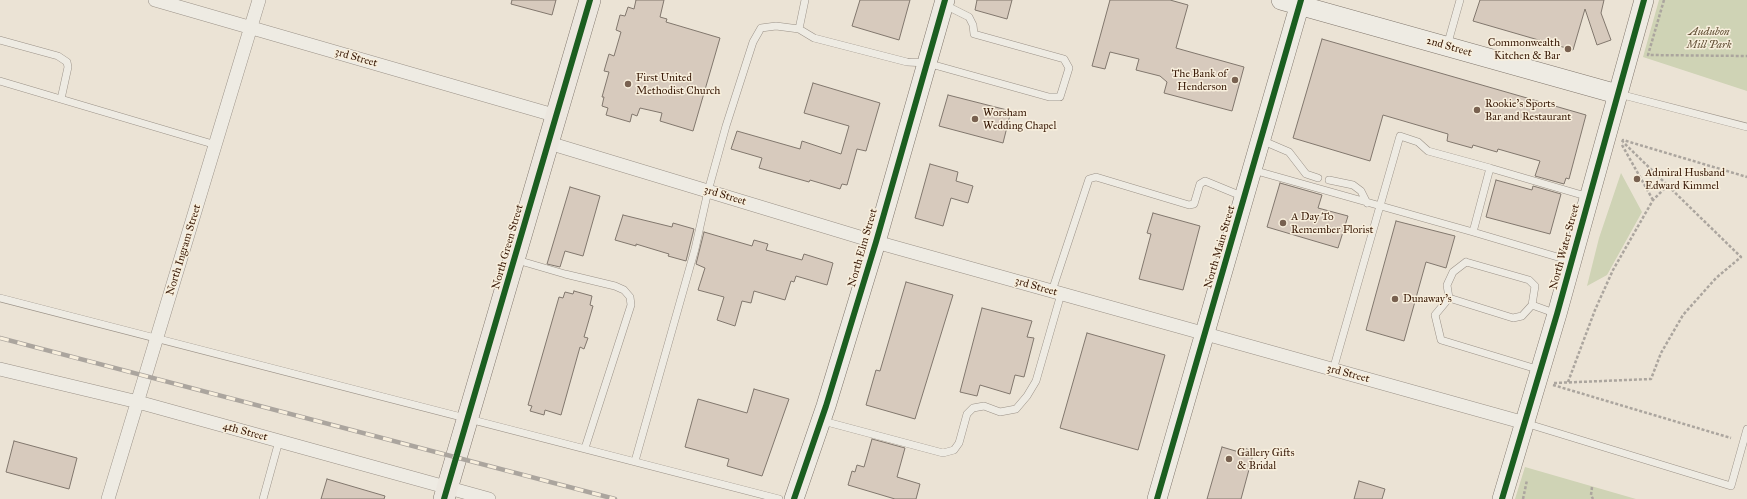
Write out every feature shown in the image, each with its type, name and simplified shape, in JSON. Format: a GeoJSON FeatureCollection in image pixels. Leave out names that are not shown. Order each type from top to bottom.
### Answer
{"type":"FeatureCollection","features":[{"type":"Feature","properties":{"kind":"main road","name":"North Green Street"},"geometry":{"type":"LineString","coordinates":[[446,493],[590,0]]}},
{"type":"Feature","properties":{"kind":"street","name":"3rd Street"},"geometry":{"type":"LineString","coordinates":[[155,0],[557,116]]}},
{"type":"Feature","properties":{"kind":"street","name":"North Ingram Street"},"geometry":{"type":"LineString","coordinates":[[108,499],[259,0]]}},
{"type":"Feature","properties":{"kind":"street","name":"2nd Street"},"geometry":{"type":"LineString","coordinates":[[1282,0],[1300,2],[1447,46],[1617,94]]}},
{"type":"Feature","properties":{"kind":"street","name":"North Water Street"},"geometry":{"type":"LineString","coordinates":[[1502,499],[1525,423],[1545,377],[1557,314],[1644,0]]}},
{"type":"Feature","properties":{"kind":"street","name":"North Elm Street"},"geometry":{"type":"LineString","coordinates":[[794,499],[824,414],[876,242],[944,2]]}},
{"type":"Feature","properties":{"kind":"street","name":"North Main Street"},"geometry":{"type":"LineString","coordinates":[[1157,499],[1300,2]]}},
{"type":"Feature","properties":{"kind":"street","name":"3rd Street"},"geometry":{"type":"LineString","coordinates":[[549,143],[876,242],[1525,423]]}},
{"type":"Feature","properties":{"kind":"street","name":"4th Street"},"geometry":{"type":"LineString","coordinates":[[0,369],[138,402],[279,441],[446,493],[489,499]]}},
{"type":"Feature","properties":{"kind":"street","name":"North Elm Street"},"geometry":{"type":"LineString","coordinates":[[804,499],[824,414]]}},
{"type":"Feature","properties":{"kind":"lane"},"geometry":{"type":"LineString","coordinates":[[800,29],[805,0]]}},
{"type":"Feature","properties":{"kind":"lane"},"geometry":{"type":"LineString","coordinates":[[1447,46],[1460,0]]}},
{"type":"Feature","properties":{"kind":"lane"},"geometry":{"type":"LineString","coordinates":[[635,461],[695,249],[708,191],[726,126],[753,42],[762,28],[776,26],[800,29],[814,38],[907,62],[927,63],[1049,98],[1060,97],[1069,68],[1064,59],[974,34],[973,25],[969,17],[944,2]]}},
{"type":"Feature","properties":{"kind":"lane"},"geometry":{"type":"LineString","coordinates":[[0,40],[65,60],[68,64],[61,99]]}},
{"type":"Feature","properties":{"kind":"lane"},"geometry":{"type":"LineString","coordinates":[[0,81],[216,145]]}},
{"type":"Feature","properties":{"kind":"lane"},"geometry":{"type":"LineString","coordinates":[[1617,94],[1747,127]]}},
{"type":"Feature","properties":{"kind":"lane"},"geometry":{"type":"LineString","coordinates":[[1333,370],[1400,136],[1418,142],[1428,151],[1589,197]]}},
{"type":"Feature","properties":{"kind":"lane"},"geometry":{"type":"LineString","coordinates":[[1261,140],[1289,152],[1306,174],[1318,178]]}},
{"type":"Feature","properties":{"kind":"lane"},"geometry":{"type":"LineString","coordinates":[[1473,232],[1490,168]]}},
{"type":"Feature","properties":{"kind":"lane"},"geometry":{"type":"LineString","coordinates":[[1252,170],[1571,261]]}},
{"type":"Feature","properties":{"kind":"lane"},"geometry":{"type":"LineString","coordinates":[[824,414],[943,453],[954,450],[959,443],[967,414],[973,408],[984,406],[1000,412],[1016,409],[1027,396],[1036,381],[1056,293],[1089,179],[1096,178],[1189,205],[1194,204],[1200,184],[1204,182],[1244,197]]}},
{"type":"Feature","properties":{"kind":"lane"},"geometry":{"type":"LineString","coordinates":[[1329,180],[1353,185],[1361,191],[1367,203]]}},
{"type":"Feature","properties":{"kind":"lane"},"geometry":{"type":"LineString","coordinates":[[515,259],[615,286],[624,290],[630,297],[632,305],[585,448]]}},
{"type":"Feature","properties":{"kind":"lane"},"geometry":{"type":"LineString","coordinates":[[1449,298],[1513,318],[1522,316],[1532,305],[1535,286],[1529,280],[1466,262],[1453,272],[1447,285],[1449,298],[1435,315],[1441,340],[1545,377]]}},
{"type":"Feature","properties":{"kind":"lane"},"geometry":{"type":"LineString","coordinates":[[0,298],[779,499]]}},
{"type":"Feature","properties":{"kind":"lane"},"geometry":{"type":"LineString","coordinates":[[1532,305],[1557,314]]}},
{"type":"Feature","properties":{"kind":"lane"},"geometry":{"type":"LineString","coordinates":[[1525,423],[1731,486],[1747,428]]}},
{"type":"Feature","properties":{"kind":"lane"},"geometry":{"type":"LineString","coordinates":[[263,499],[279,441]]}},
{"type":"Feature","properties":{"kind":"path"},"geometry":{"type":"LineString","coordinates":[[1664,0],[1648,55],[1747,56]]}},
{"type":"Feature","properties":{"kind":"path"},"geometry":{"type":"LineString","coordinates":[[1622,142],[1747,177]]}},
{"type":"Feature","properties":{"kind":"path"},"geometry":{"type":"LineString","coordinates":[[1622,142],[1668,186],[1741,257],[1716,278],[1687,310],[1661,353],[1651,379],[1568,382],[1595,310],[1613,270],[1652,200],[1668,186]]}},
{"type":"Feature","properties":{"kind":"path"},"geometry":{"type":"LineString","coordinates":[[1622,142],[1652,200]]}},
{"type":"Feature","properties":{"kind":"path"},"geometry":{"type":"LineString","coordinates":[[1545,377],[1731,438]]}},
{"type":"Feature","properties":{"kind":"path"},"geometry":{"type":"LineString","coordinates":[[1523,499],[1528,477]]}},
{"type":"Feature","properties":{"kind":"path"},"geometry":{"type":"LineString","coordinates":[[1592,487],[1591,495],[1593,499]]}},
{"type":"Feature","properties":{"kind":"green space","name":"Audubon Mill Park"},"geometry":{"type":"Polygon","coordinates":[[[1659,0],[1747,0],[1747,91],[1643,57],[1659,0]]]}},
{"type":"Feature","properties":{"kind":"green space"},"geometry":{"type":"Polygon","coordinates":[[[1621,173],[1642,212],[1607,275],[1587,286],[1599,238],[1621,173]]]}},
{"type":"Feature","properties":{"kind":"green space"},"geometry":{"type":"Polygon","coordinates":[[[1525,467],[1636,499],[1515,499],[1525,467]]]}},
{"type":"Feature","properties":{"kind":"building"},"geometry":{"type":"Polygon","coordinates":[[[512,0],[556,0],[552,15],[511,4],[512,0]]]}},
{"type":"Feature","properties":{"kind":"building"},"geometry":{"type":"Polygon","coordinates":[[[636,0],[664,0],[660,17],[667,19],[666,22],[720,38],[693,131],[660,121],[662,113],[640,108],[637,116],[632,114],[630,122],[606,115],[608,108],[602,106],[604,97],[602,97],[609,72],[604,71],[609,54],[614,56],[621,32],[616,30],[620,15],[625,16],[628,7],[634,9],[636,0]]]}},
{"type":"Feature","properties":{"kind":"building"},"geometry":{"type":"Polygon","coordinates":[[[860,0],[910,0],[899,40],[852,26],[860,0]]]}},
{"type":"Feature","properties":{"kind":"building"},"geometry":{"type":"Polygon","coordinates":[[[977,0],[1012,0],[1007,19],[975,10],[977,0]]]}},
{"type":"Feature","properties":{"kind":"building"},"geometry":{"type":"Polygon","coordinates":[[[1110,0],[1170,0],[1188,5],[1176,48],[1244,67],[1232,111],[1164,93],[1167,82],[1160,76],[1136,70],[1139,59],[1110,52],[1105,69],[1092,66],[1110,0]]]}},
{"type":"Feature","properties":{"kind":"building"},"geometry":{"type":"Polygon","coordinates":[[[1480,0],[1604,0],[1601,13],[1611,40],[1597,45],[1585,9],[1573,50],[1473,21],[1480,0]]]}},
{"type":"Feature","properties":{"kind":"building"},"geometry":{"type":"Polygon","coordinates":[[[1322,39],[1586,115],[1569,179],[1566,178],[1564,184],[1535,176],[1540,161],[1498,149],[1497,152],[1473,145],[1472,148],[1447,141],[1448,134],[1383,115],[1370,161],[1293,138],[1322,39]]]}},
{"type":"Feature","properties":{"kind":"building"},"geometry":{"type":"Polygon","coordinates":[[[813,83],[880,103],[866,151],[857,149],[847,185],[842,184],[840,189],[759,168],[762,158],[731,149],[737,131],[800,149],[802,141],[841,154],[849,126],[804,113],[813,83]]]}},
{"type":"Feature","properties":{"kind":"building","name":"Worsham Wedding Chapel"},"geometry":{"type":"Polygon","coordinates":[[[948,95],[1011,111],[1003,143],[939,126],[948,95]]]}},
{"type":"Feature","properties":{"kind":"building"},"geometry":{"type":"Polygon","coordinates":[[[930,164],[958,172],[956,181],[973,186],[968,203],[951,198],[943,226],[915,218],[930,164]]]}},
{"type":"Feature","properties":{"kind":"building"},"geometry":{"type":"Polygon","coordinates":[[[1496,180],[1532,190],[1533,186],[1561,194],[1550,234],[1486,217],[1496,180]]]}},
{"type":"Feature","properties":{"kind":"building"},"geometry":{"type":"Polygon","coordinates":[[[1280,183],[1322,195],[1318,208],[1348,216],[1338,248],[1267,227],[1280,183]]]}},
{"type":"Feature","properties":{"kind":"building"},"geometry":{"type":"Polygon","coordinates":[[[570,187],[600,196],[583,256],[565,251],[560,267],[547,264],[570,187]]]}},
{"type":"Feature","properties":{"kind":"building"},"geometry":{"type":"Polygon","coordinates":[[[1153,213],[1200,226],[1183,290],[1139,279],[1151,234],[1147,233],[1153,213]]]}},
{"type":"Feature","properties":{"kind":"building"},"geometry":{"type":"Polygon","coordinates":[[[623,215],[672,227],[673,223],[694,229],[686,261],[636,244],[636,246],[615,240],[623,215]]]}},
{"type":"Feature","properties":{"kind":"building"},"geometry":{"type":"Polygon","coordinates":[[[1396,221],[1455,236],[1446,268],[1426,262],[1404,341],[1366,330],[1396,221]]]}},
{"type":"Feature","properties":{"kind":"building"},"geometry":{"type":"Polygon","coordinates":[[[704,232],[752,246],[754,240],[768,244],[766,250],[802,260],[804,254],[833,263],[827,285],[796,276],[794,282],[791,281],[785,300],[754,291],[751,303],[742,301],[735,326],[717,320],[724,297],[698,290],[705,268],[696,264],[704,232]]]}},
{"type":"Feature","properties":{"kind":"building"},"geometry":{"type":"Polygon","coordinates":[[[906,282],[953,295],[915,419],[866,405],[876,370],[880,371],[906,282]]]}},
{"type":"Feature","properties":{"kind":"building"},"geometry":{"type":"Polygon","coordinates":[[[574,291],[592,296],[590,305],[593,306],[584,337],[588,338],[584,349],[580,347],[561,415],[545,410],[544,415],[530,411],[532,406],[528,405],[559,297],[563,298],[565,292],[573,294],[574,291]]]}},
{"type":"Feature","properties":{"kind":"building"},"geometry":{"type":"Polygon","coordinates":[[[982,308],[1032,321],[1027,337],[1034,338],[1024,377],[1015,375],[1010,394],[980,385],[977,396],[960,392],[982,308]]]}},
{"type":"Feature","properties":{"kind":"building"},"geometry":{"type":"Polygon","coordinates":[[[1087,333],[1165,355],[1138,450],[1060,428],[1087,333]]]}},
{"type":"Feature","properties":{"kind":"building"},"geometry":{"type":"Polygon","coordinates":[[[754,389],[789,399],[762,476],[727,466],[729,459],[685,447],[698,399],[747,413],[754,389]]]}},
{"type":"Feature","properties":{"kind":"building"},"geometry":{"type":"Polygon","coordinates":[[[872,439],[905,448],[897,477],[920,484],[916,499],[895,499],[848,485],[852,471],[855,472],[857,465],[864,467],[872,439]]]}},
{"type":"Feature","properties":{"kind":"building"},"geometry":{"type":"Polygon","coordinates":[[[14,441],[77,458],[69,489],[6,472],[14,441]]]}},
{"type":"Feature","properties":{"kind":"building"},"geometry":{"type":"Polygon","coordinates":[[[1222,447],[1239,452],[1240,447],[1254,451],[1241,499],[1207,499],[1222,447]]]}},
{"type":"Feature","properties":{"kind":"building"},"geometry":{"type":"Polygon","coordinates":[[[327,479],[385,496],[384,499],[321,499],[327,479]]]}},
{"type":"Feature","properties":{"kind":"building"},"geometry":{"type":"Polygon","coordinates":[[[1359,481],[1385,489],[1382,499],[1354,499],[1359,481]]]}},
{"type":"Feature","properties":{"kind":"railway"},"geometry":{"type":"LineString","coordinates":[[0,338],[615,499]]}},
{"type":"Feature","properties":{"kind":"cycle path"},"geometry":{"type":"LineString","coordinates":[[444,499],[590,0]]}},
{"type":"Feature","properties":{"kind":"cycle path"},"geometry":{"type":"LineString","coordinates":[[794,499],[826,406],[876,242],[945,0]]}},
{"type":"Feature","properties":{"kind":"cycle path"},"geometry":{"type":"LineString","coordinates":[[1157,499],[1301,0]]}},
{"type":"Feature","properties":{"kind":"cycle path"},"geometry":{"type":"LineString","coordinates":[[1502,499],[1557,314],[1644,0]]}},
{"type":"Feature","properties":{"kind":"place","name":"Commonwealth Kitchen & Bar"},"geometry":{"type":"Point","coordinates":[1568,49]}},
{"type":"Feature","properties":{"kind":"place","name":"The Bank of Henderson"},"geometry":{"type":"Point","coordinates":[1235,80]}},
{"type":"Feature","properties":{"kind":"place","name":"First United Methodist Church"},"geometry":{"type":"Point","coordinates":[628,84]}},
{"type":"Feature","properties":{"kind":"place","name":"Rookie's Sports Bar and Restaurant"},"geometry":{"type":"Point","coordinates":[1477,110]}},
{"type":"Feature","properties":{"kind":"place","name":"Worsham Wedding Chapel"},"geometry":{"type":"Point","coordinates":[975,119]}},
{"type":"Feature","properties":{"kind":"place","name":"Admiral Husband Edward Kimmel"},"geometry":{"type":"Point","coordinates":[1637,179]}},
{"type":"Feature","properties":{"kind":"place","name":"A Day To Remember Florist"},"geometry":{"type":"Point","coordinates":[1283,223]}},
{"type":"Feature","properties":{"kind":"place","name":"Dunaway's"},"geometry":{"type":"Point","coordinates":[1395,299]}},
{"type":"Feature","properties":{"kind":"place","name":"Gallery Gifts & Bridal"},"geometry":{"type":"Point","coordinates":[1229,459]}}]}
